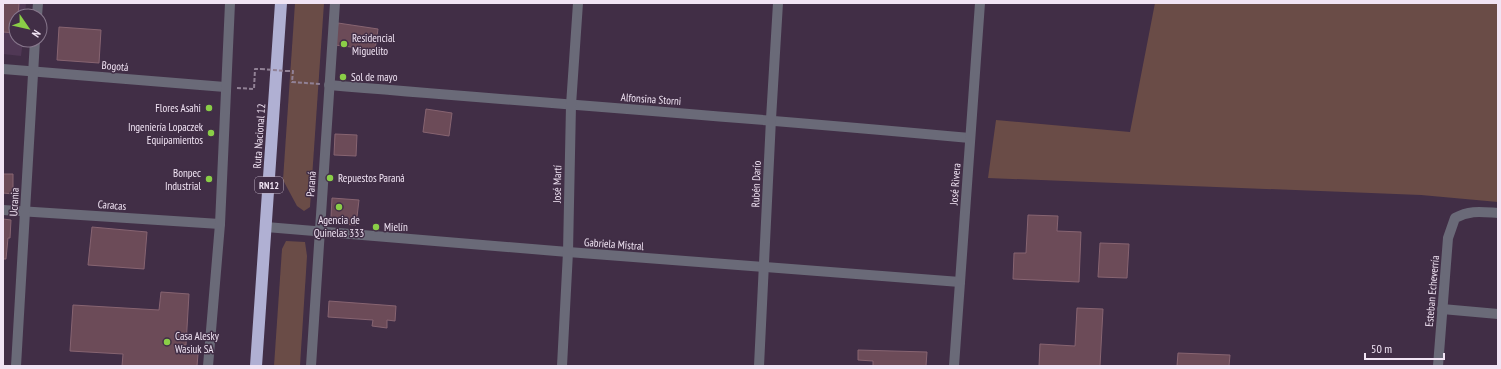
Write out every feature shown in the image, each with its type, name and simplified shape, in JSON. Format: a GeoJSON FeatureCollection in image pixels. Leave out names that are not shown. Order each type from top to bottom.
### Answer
{"type":"FeatureCollection","features":[{"type":"Feature","properties":{"kind":"highway","name":"Ruta Nacional 12"},"geometry":{"type":"LineString","coordinates":[[256,366],[281,3]]}},
{"type":"Feature","properties":{"kind":"street"},"geometry":{"type":"LineString","coordinates":[[208,366],[220,224],[230,3]]}},
{"type":"Feature","properties":{"kind":"street","name":"Paraná"},"geometry":{"type":"LineString","coordinates":[[311,366],[335,3]]}},
{"type":"Feature","properties":{"kind":"street","name":"José Martí"},"geometry":{"type":"LineString","coordinates":[[562,366],[568,252],[571,105],[578,3]]}},
{"type":"Feature","properties":{"kind":"street","name":"Rubén Darío"},"geometry":{"type":"LineString","coordinates":[[759,366],[778,3]]}},
{"type":"Feature","properties":{"kind":"street","name":"José Rivera"},"geometry":{"type":"LineString","coordinates":[[954,366],[980,3]]}},
{"type":"Feature","properties":{"kind":"street","name":"Ucrania"},"geometry":{"type":"LineString","coordinates":[[16,366],[34,48]]}},
{"type":"Feature","properties":{"kind":"street","name":"Bogotá"},"geometry":{"type":"LineString","coordinates":[[3,69],[225,87]]}},
{"type":"Feature","properties":{"kind":"street","name":"Alfonsina Storni"},"geometry":{"type":"LineString","coordinates":[[329,85],[571,105],[771,119],[970,138]]}},
{"type":"Feature","properties":{"kind":"street","name":"Caracas"},"geometry":{"type":"LineString","coordinates":[[3,210],[220,224]]}},
{"type":"Feature","properties":{"kind":"street","name":"Esteban Echeverría"},"geometry":{"type":"LineString","coordinates":[[1438,366],[1448,238],[1455,218],[1464,213],[1498,213]]}},
{"type":"Feature","properties":{"kind":"street","name":"Gabriela Mistral"},"geometry":{"type":"LineString","coordinates":[[266,227],[960,282]]}},
{"type":"Feature","properties":{"kind":"street"},"geometry":{"type":"LineString","coordinates":[[1442,309],[1498,314]]}},
{"type":"Feature","properties":{"kind":"path"},"geometry":{"type":"LineString","coordinates":[[225,87],[254,89],[255,69],[293,71],[292,82],[329,85]]}},
{"type":"Feature","properties":{"kind":"shaded area"},"geometry":{"type":"Polygon","coordinates":[[[3,3],[26,3],[26,8],[8,8],[8,48],[22,48],[21,56],[3,54],[3,3]]]}},
{"type":"Feature","properties":{"kind":"shaded area"},"geometry":{"type":"Polygon","coordinates":[[[295,3],[324,3],[310,207],[304,211],[297,206],[283,180],[295,3]]]}},
{"type":"Feature","properties":{"kind":"shaded area"},"geometry":{"type":"Polygon","coordinates":[[[1155,3],[1498,3],[1498,202],[1421,195],[988,178],[996,120],[1130,132],[1155,3]]]}},
{"type":"Feature","properties":{"kind":"shaded area"},"geometry":{"type":"Polygon","coordinates":[[[286,241],[305,242],[307,256],[300,366],[274,366],[282,249],[286,241]]]}},
{"type":"Feature","properties":{"kind":"building"},"geometry":{"type":"Polygon","coordinates":[[[3,3],[19,3],[19,8],[8,8],[8,32],[3,32],[3,3]]]}},
{"type":"Feature","properties":{"kind":"building"},"geometry":{"type":"Polygon","coordinates":[[[338,23],[378,29],[375,50],[335,45],[338,23]]]}},
{"type":"Feature","properties":{"kind":"building"},"geometry":{"type":"Polygon","coordinates":[[[59,27],[101,30],[99,63],[57,60],[59,27]]]}},
{"type":"Feature","properties":{"kind":"building"},"geometry":{"type":"Polygon","coordinates":[[[426,109],[452,113],[449,136],[423,132],[426,109]]]}},
{"type":"Feature","properties":{"kind":"building"},"geometry":{"type":"Polygon","coordinates":[[[335,134],[357,135],[356,156],[334,155],[335,134]]]}},
{"type":"Feature","properties":{"kind":"building"},"geometry":{"type":"Polygon","coordinates":[[[3,174],[13,174],[13,194],[3,193],[3,174]]]}},
{"type":"Feature","properties":{"kind":"building"},"geometry":{"type":"Polygon","coordinates":[[[332,198],[359,200],[356,225],[339,224],[331,217],[332,198]]]}},
{"type":"Feature","properties":{"kind":"building"},"geometry":{"type":"Polygon","coordinates":[[[1028,215],[1058,216],[1057,231],[1081,232],[1079,282],[1013,279],[1014,253],[1026,253],[1028,215]]]}},
{"type":"Feature","properties":{"kind":"building"},"geometry":{"type":"Polygon","coordinates":[[[3,219],[11,220],[10,238],[8,238],[6,259],[3,259],[3,219]]]}},
{"type":"Feature","properties":{"kind":"building"},"geometry":{"type":"Polygon","coordinates":[[[92,227],[147,232],[144,269],[88,265],[92,227]]]}},
{"type":"Feature","properties":{"kind":"building"},"geometry":{"type":"Polygon","coordinates":[[[1100,243],[1129,244],[1127,278],[1098,277],[1100,243]]]}},
{"type":"Feature","properties":{"kind":"building"},"geometry":{"type":"Polygon","coordinates":[[[161,292],[189,294],[186,345],[180,345],[180,353],[198,354],[197,366],[122,366],[123,354],[70,351],[73,305],[159,310],[161,292]]]}},
{"type":"Feature","properties":{"kind":"building"},"geometry":{"type":"Polygon","coordinates":[[[329,301],[396,306],[395,321],[387,320],[387,328],[372,326],[373,320],[328,317],[329,301]]]}},
{"type":"Feature","properties":{"kind":"building"},"geometry":{"type":"Polygon","coordinates":[[[1077,308],[1103,309],[1100,366],[1039,366],[1040,344],[1075,346],[1077,308]]]}},
{"type":"Feature","properties":{"kind":"building"},"geometry":{"type":"Polygon","coordinates":[[[858,350],[927,352],[926,366],[873,366],[873,361],[858,360],[858,350]]]}},
{"type":"Feature","properties":{"kind":"building"},"geometry":{"type":"Polygon","coordinates":[[[1178,353],[1230,355],[1229,366],[1177,366],[1178,353]]]}},
{"type":"Feature","properties":{"kind":"place","name":"Residencial Miguelito"},"geometry":{"type":"Point","coordinates":[344,44]}},
{"type":"Feature","properties":{"kind":"place","name":"Sol de mayo"},"geometry":{"type":"Point","coordinates":[343,77]}},
{"type":"Feature","properties":{"kind":"place","name":"Flores Asahi"},"geometry":{"type":"Point","coordinates":[209,108]}},
{"type":"Feature","properties":{"kind":"place","name":"Ingeniería Lopaczek Equipamientos"},"geometry":{"type":"Point","coordinates":[211,133]}},
{"type":"Feature","properties":{"kind":"place","name":"Repuestos Paraná"},"geometry":{"type":"Point","coordinates":[330,178]}},
{"type":"Feature","properties":{"kind":"place","name":"Bonpec Industrial"},"geometry":{"type":"Point","coordinates":[209,179]}},
{"type":"Feature","properties":{"kind":"place","name":"Agencia de Quinelas 333"},"geometry":{"type":"Point","coordinates":[339,207]}},
{"type":"Feature","properties":{"kind":"place","name":"Mielín"},"geometry":{"type":"Point","coordinates":[376,227]}},
{"type":"Feature","properties":{"kind":"place","name":"Casa Alesky Wasiuk SA"},"geometry":{"type":"Point","coordinates":[167,342]}}]}
